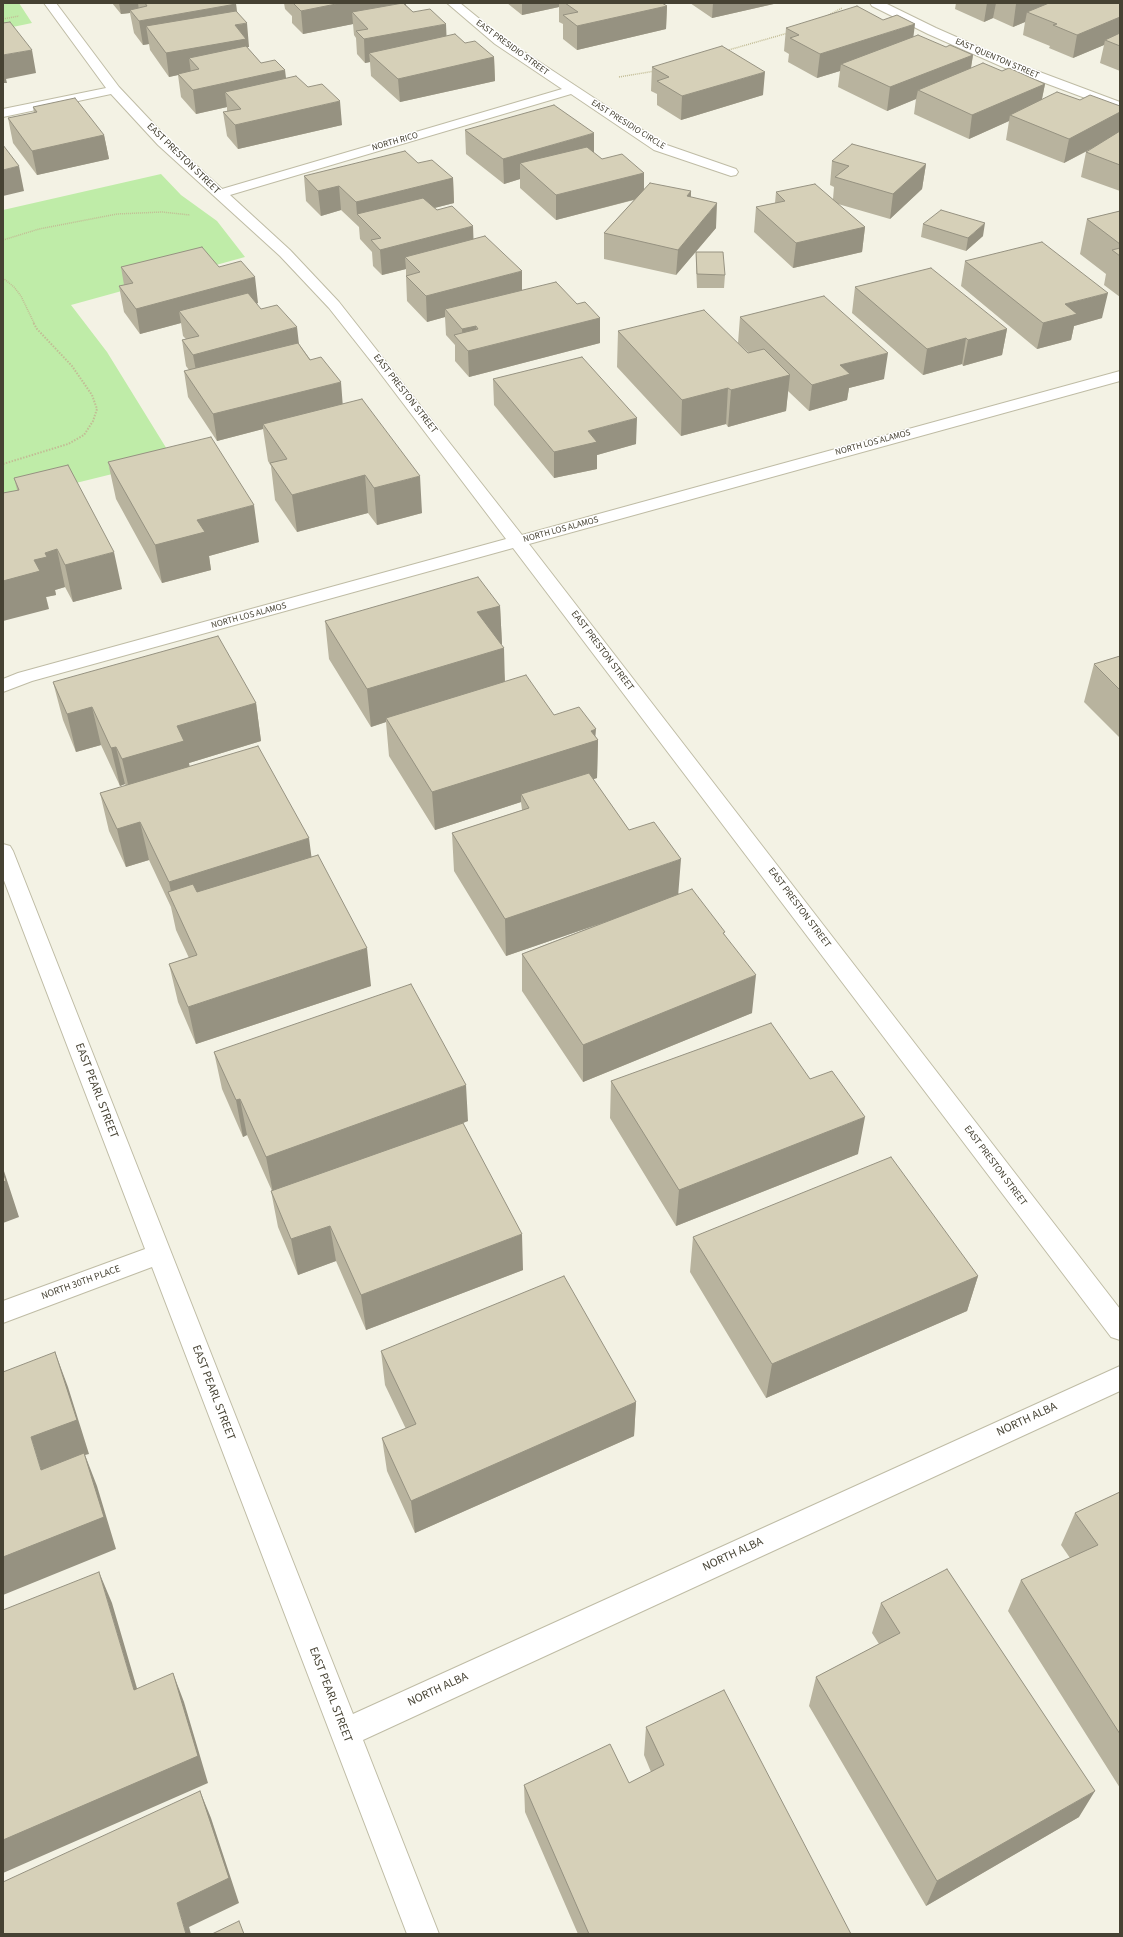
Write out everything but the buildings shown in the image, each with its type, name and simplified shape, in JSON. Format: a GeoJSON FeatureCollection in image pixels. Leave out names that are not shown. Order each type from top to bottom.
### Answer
{"type":"FeatureCollection","features":[{"type":"Feature","properties":{"kind":"street","name":"EAST PRESTON STREET"},"geometry":{"type":"LineString","coordinates":[[50,3],[114,90],[163,142],[285,253],[334,305],[380,362],[519,541],[1120,1329]]}},
{"type":"Feature","properties":{"kind":"street","name":"EAST PRESIDIO STREET"},"geometry":{"type":"LineString","coordinates":[[453,3],[500,41],[569,88]]}},
{"type":"Feature","properties":{"kind":"street","name":"EAST QUENTON STREET"},"geometry":{"type":"LineString","coordinates":[[876,3],[932,31],[1009,65],[1120,107]]}},
{"type":"Feature","properties":{"kind":"street","name":"EAST PRESIDIO CIRCLE"},"geometry":{"type":"LineString","coordinates":[[569,88],[659,147],[731,172]]}},
{"type":"Feature","properties":{"kind":"street","name":"NORTH RICO"},"geometry":{"type":"LineString","coordinates":[[219,194],[569,88]]}},
{"type":"Feature","properties":{"kind":"street"},"geometry":{"type":"LineString","coordinates":[[3,113],[114,90]]}},
{"type":"Feature","properties":{"kind":"street","name":"NORTH LOS ALAMOS"},"geometry":{"type":"LineString","coordinates":[[3,686],[25,678],[1120,376]]}},
{"type":"Feature","properties":{"kind":"street","name":"EAST PEARL STREET"},"geometry":{"type":"LineString","coordinates":[[3,851],[423,1934]]}},
{"type":"Feature","properties":{"kind":"street","name":"NORTH 30TH PLACE"},"geometry":{"type":"LineString","coordinates":[[3,1312],[159,1254]]}},
{"type":"Feature","properties":{"kind":"street","name":"NORTH ALBA"},"geometry":{"type":"LineString","coordinates":[[345,1733],[1120,1378]]}},
{"type":"Feature","properties":{"kind":"path"},"geometry":{"type":"LineString","coordinates":[[821,20],[834,11],[847,6]]}},
{"type":"Feature","properties":{"kind":"path"},"geometry":{"type":"LineString","coordinates":[[722,52],[790,32]]}},
{"type":"Feature","properties":{"kind":"path"},"geometry":{"type":"LineString","coordinates":[[569,88],[591,80],[654,71]]}},
{"type":"Feature","properties":{"kind":"path"},"geometry":{"type":"LineString","coordinates":[[3,240],[38,230],[117,214],[142,212],[183,216],[203,215],[233,207]]}},
{"type":"Feature","properties":{"kind":"path"},"geometry":{"type":"LineString","coordinates":[[3,278],[14,287],[21,296],[37,329],[72,366],[92,395],[97,409],[93,421],[84,435],[79,438],[62,446],[3,464]]}},
{"type":"Feature","properties":{"kind":"green space"},"geometry":{"type":"Polygon","coordinates":[[[3,3],[19,3],[32,23],[3,29],[3,3]]]}},
{"type":"Feature","properties":{"kind":"green space"},"geometry":{"type":"Polygon","coordinates":[[[161,174],[181,195],[217,221],[245,257],[71,305],[107,352],[173,459],[3,501],[3,210],[161,174]]]}}]}
